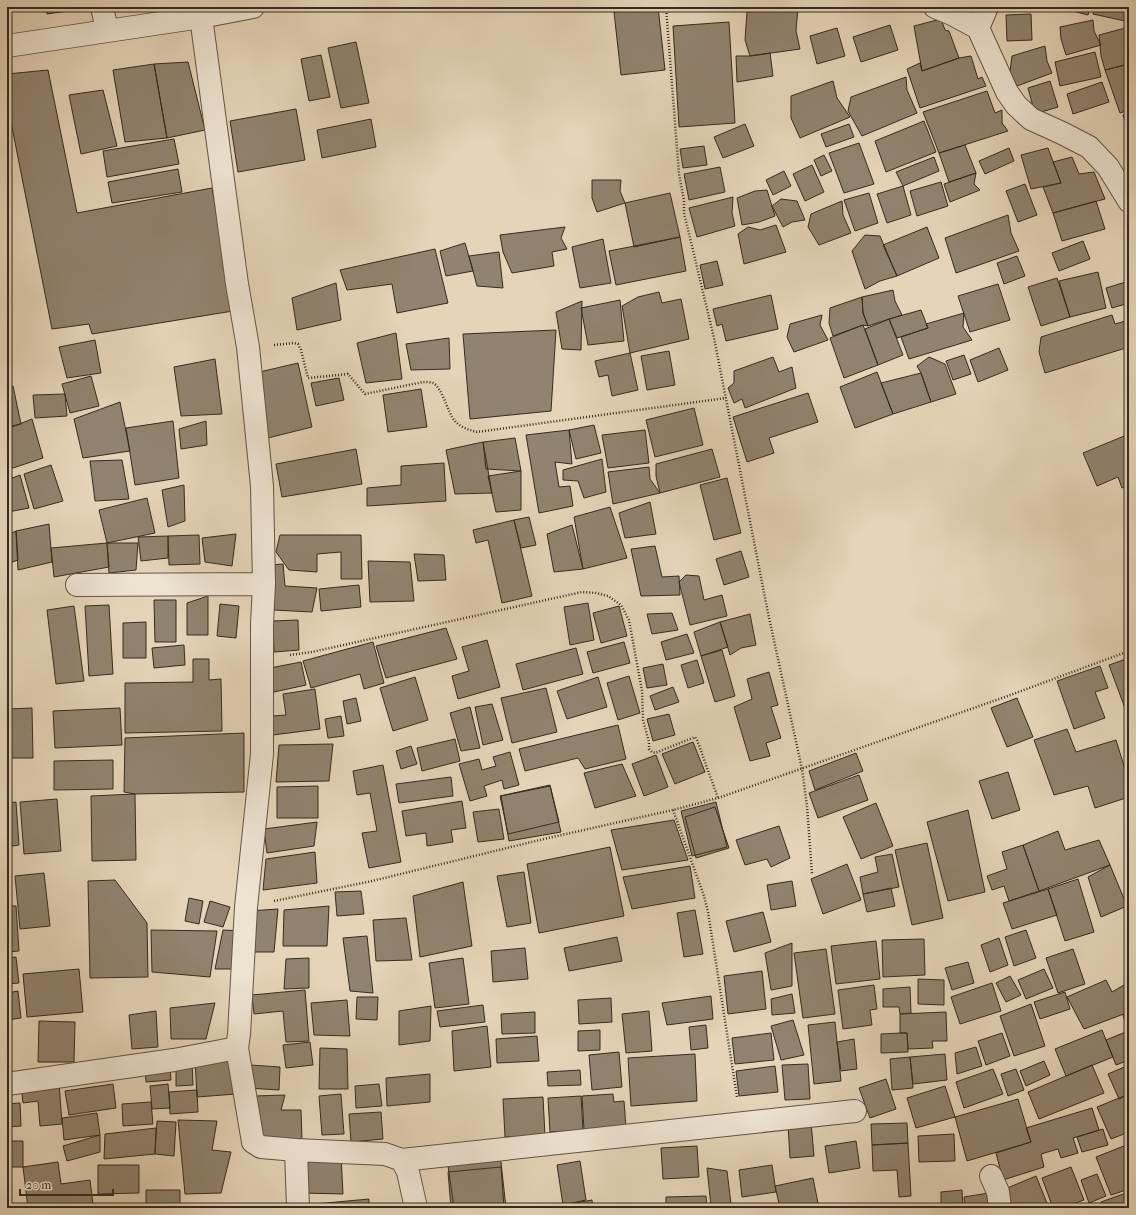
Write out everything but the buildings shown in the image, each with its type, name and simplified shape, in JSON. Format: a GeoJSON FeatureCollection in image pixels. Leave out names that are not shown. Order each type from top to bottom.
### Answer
{"type":"FeatureCollection","features":[{"type":"Feature","properties":{"kind":"street"},"geometry":{"type":"LineString","coordinates":[[102,7],[107,30]]}},
{"type":"Feature","properties":{"kind":"street"},"geometry":{"type":"LineString","coordinates":[[7,46],[201,17],[253,7]]}},
{"type":"Feature","properties":{"kind":"street"},"geometry":{"type":"LineString","coordinates":[[935,7],[978,28],[1007,92],[1016,106],[1031,119],[1089,147],[1108,167],[1129,201]]}},
{"type":"Feature","properties":{"kind":"street"},"geometry":{"type":"LineString","coordinates":[[978,28],[987,7]]}},
{"type":"Feature","properties":{"kind":"street"},"geometry":{"type":"LineString","coordinates":[[201,17],[248,347],[262,486],[264,584],[262,754],[246,907],[237,1048],[253,1142],[261,1147],[385,1154],[402,1160],[855,1111]]}},
{"type":"Feature","properties":{"kind":"street"},"geometry":{"type":"LineString","coordinates":[[77,585],[264,584]]}},
{"type":"Feature","properties":{"kind":"street"},"geometry":{"type":"LineString","coordinates":[[7,1084],[174,1060],[237,1048]]}},
{"type":"Feature","properties":{"kind":"street"},"geometry":{"type":"LineString","coordinates":[[296,1150],[298,1208]]}},
{"type":"Feature","properties":{"kind":"street"},"geometry":{"type":"LineString","coordinates":[[402,1160],[408,1172],[416,1208]]}},
{"type":"Feature","properties":{"kind":"street"},"geometry":{"type":"LineString","coordinates":[[991,1176],[998,1192],[1000,1208]]}},
{"type":"Feature","properties":{"kind":"path"},"geometry":{"type":"LineString","coordinates":[[666,7],[679,174],[684,200],[684,214],[714,338],[766,605],[802,769],[807,806],[812,874]]}},
{"type":"Feature","properties":{"kind":"path"},"geometry":{"type":"LineString","coordinates":[[248,347],[294,343],[298,344],[308,378],[348,374],[365,394],[423,382],[432,382],[439,390],[454,420],[469,430],[477,432],[726,398]]}},
{"type":"Feature","properties":{"kind":"path"},"geometry":{"type":"LineString","coordinates":[[262,660],[312,652],[582,592],[608,596],[621,605],[629,620],[642,691],[643,720],[649,742],[649,749],[652,752],[655,752],[695,737],[718,798]]}},
{"type":"Feature","properties":{"kind":"path"},"geometry":{"type":"LineString","coordinates":[[246,907],[372,881],[718,798],[1005,697],[1129,651]]}},
{"type":"Feature","properties":{"kind":"path"},"geometry":{"type":"LineString","coordinates":[[673,810],[704,896],[708,912],[741,1123]]}}]}
